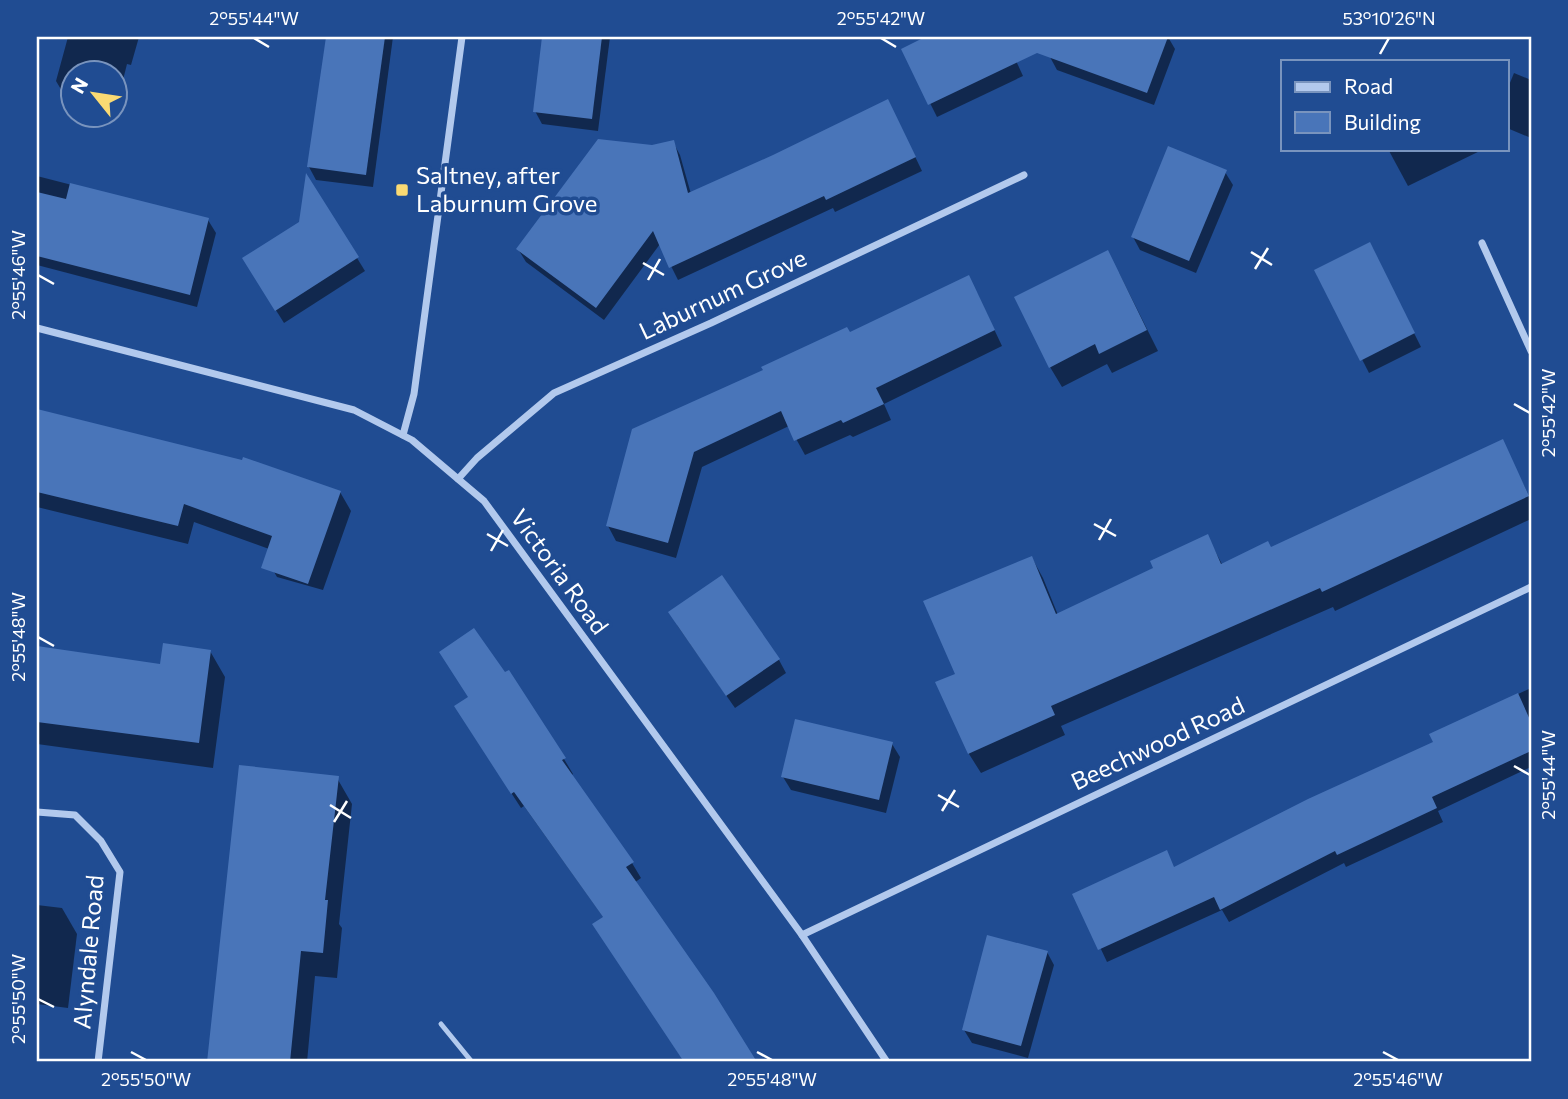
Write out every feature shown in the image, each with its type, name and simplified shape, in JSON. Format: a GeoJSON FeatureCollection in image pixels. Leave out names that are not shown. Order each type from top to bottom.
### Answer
{"type":"FeatureCollection","features":[{"type":"Feature","properties":{"kind":"street"},"geometry":{"type":"LineString","coordinates":[[403,435],[414,394],[462,37]]}},
{"type":"Feature","properties":{"kind":"street","name":"Laburnum Grove"},"geometry":{"type":"LineString","coordinates":[[458,479],[477,458],[554,393],[710,323],[1024,175]]}},
{"type":"Feature","properties":{"kind":"street"},"geometry":{"type":"LineString","coordinates":[[1482,243],[1531,351]]}},
{"type":"Feature","properties":{"kind":"street","name":"Victoria Road"},"geometry":{"type":"LineString","coordinates":[[37,328],[354,410],[403,435],[484,501],[802,934],[887,1062]]}},
{"type":"Feature","properties":{"kind":"street","name":"Beechwood Road"},"geometry":{"type":"LineString","coordinates":[[802,934],[1531,587]]}},
{"type":"Feature","properties":{"kind":"street","name":"Alyndale Road"},"geometry":{"type":"LineString","coordinates":[[37,812],[75,815],[101,841],[120,872],[98,1062]]}},
{"type":"Feature","properties":{"kind":"lane"},"geometry":{"type":"LineString","coordinates":[[441,1024],[472,1062]]}},
{"type":"Feature","properties":{"kind":"building"},"geometry":{"type":"Polygon","coordinates":[[[326,37],[385,37],[366,175],[307,167],[326,37]]]}},
{"type":"Feature","properties":{"kind":"building"},"geometry":{"type":"Polygon","coordinates":[[[542,37],[602,37],[592,119],[533,112],[542,37]]]}},
{"type":"Feature","properties":{"kind":"building"},"geometry":{"type":"Polygon","coordinates":[[[925,37],[1168,37],[1147,93],[1037,53],[928,105],[901,49],[925,37]]]}},
{"type":"Feature","properties":{"kind":"building"},"geometry":{"type":"Polygon","coordinates":[[[888,99],[916,157],[826,200],[824,196],[669,268],[653,231],[596,308],[516,249],[598,139],[652,145],[674,140],[688,193],[888,99]]]}},
{"type":"Feature","properties":{"kind":"building"},"geometry":{"type":"Polygon","coordinates":[[[1168,146],[1227,170],[1189,261],[1131,237],[1168,146]]]}},
{"type":"Feature","properties":{"kind":"building"},"geometry":{"type":"Polygon","coordinates":[[[306,173],[359,257],[275,311],[242,258],[299,222],[306,173]]]}},
{"type":"Feature","properties":{"kind":"building"},"geometry":{"type":"Polygon","coordinates":[[[70,183],[209,218],[190,295],[37,256],[37,192],[66,199],[70,183]]]}},
{"type":"Feature","properties":{"kind":"building"},"geometry":{"type":"Polygon","coordinates":[[[1370,242],[1415,333],[1360,361],[1314,270],[1370,242]]]}},
{"type":"Feature","properties":{"kind":"building"},"geometry":{"type":"Polygon","coordinates":[[[1108,250],[1147,330],[1099,354],[1095,344],[1049,368],[1014,297],[1108,250]]]}},
{"type":"Feature","properties":{"kind":"building"},"geometry":{"type":"Polygon","coordinates":[[[969,275],[995,330],[876,388],[884,404],[843,423],[841,420],[794,441],[781,411],[694,452],[668,543],[606,526],[632,429],[763,370],[761,367],[847,327],[850,332],[969,275]]]}},
{"type":"Feature","properties":{"kind":"building"},"geometry":{"type":"Polygon","coordinates":[[[37,409],[242,460],[243,457],[341,491],[308,584],[261,568],[272,536],[184,504],[178,526],[37,492],[37,409]]]}},
{"type":"Feature","properties":{"kind":"building"},"geometry":{"type":"Polygon","coordinates":[[[1503,439],[1529,496],[1322,592],[1320,588],[1051,706],[1055,715],[968,754],[935,682],[955,674],[923,601],[1032,556],[1056,614],[1153,568],[1150,561],[1208,534],[1221,564],[1268,541],[1271,547],[1503,439]]]}},
{"type":"Feature","properties":{"kind":"building"},"geometry":{"type":"Polygon","coordinates":[[[722,575],[780,659],[726,696],[668,612],[722,575]]]}},
{"type":"Feature","properties":{"kind":"building"},"geometry":{"type":"Polygon","coordinates":[[[474,628],[505,672],[509,670],[566,758],[562,760],[634,862],[626,867],[714,993],[757,1062],[684,1062],[592,924],[603,917],[514,792],[511,794],[454,706],[468,697],[439,652],[474,628]]]}},
{"type":"Feature","properties":{"kind":"building"},"geometry":{"type":"Polygon","coordinates":[[[163,643],[211,650],[199,743],[37,722],[37,646],[160,664],[163,643]]]}},
{"type":"Feature","properties":{"kind":"building"},"geometry":{"type":"Polygon","coordinates":[[[1518,693],[1531,722],[1531,751],[1432,797],[1437,808],[1337,855],[1335,851],[1220,910],[1214,897],[1098,950],[1072,894],[1167,850],[1174,867],[1308,799],[1433,742],[1429,734],[1518,693]]]}},
{"type":"Feature","properties":{"kind":"building"},"geometry":{"type":"Polygon","coordinates":[[[795,719],[893,742],[879,800],[781,777],[795,719]]]}},
{"type":"Feature","properties":{"kind":"building"},"geometry":{"type":"Polygon","coordinates":[[[239,765],[339,776],[325,900],[328,900],[323,953],[301,951],[290,1062],[207,1062],[239,765]]]}},
{"type":"Feature","properties":{"kind":"building"},"geometry":{"type":"Polygon","coordinates":[[[987,935],[1048,951],[1021,1046],[962,1030],[987,935]]]}},
{"type":"Feature","properties":{"kind":"place","name":"Saltney, after Laburnum Grove"},"geometry":{"type":"Point","coordinates":[402,190]}}]}
